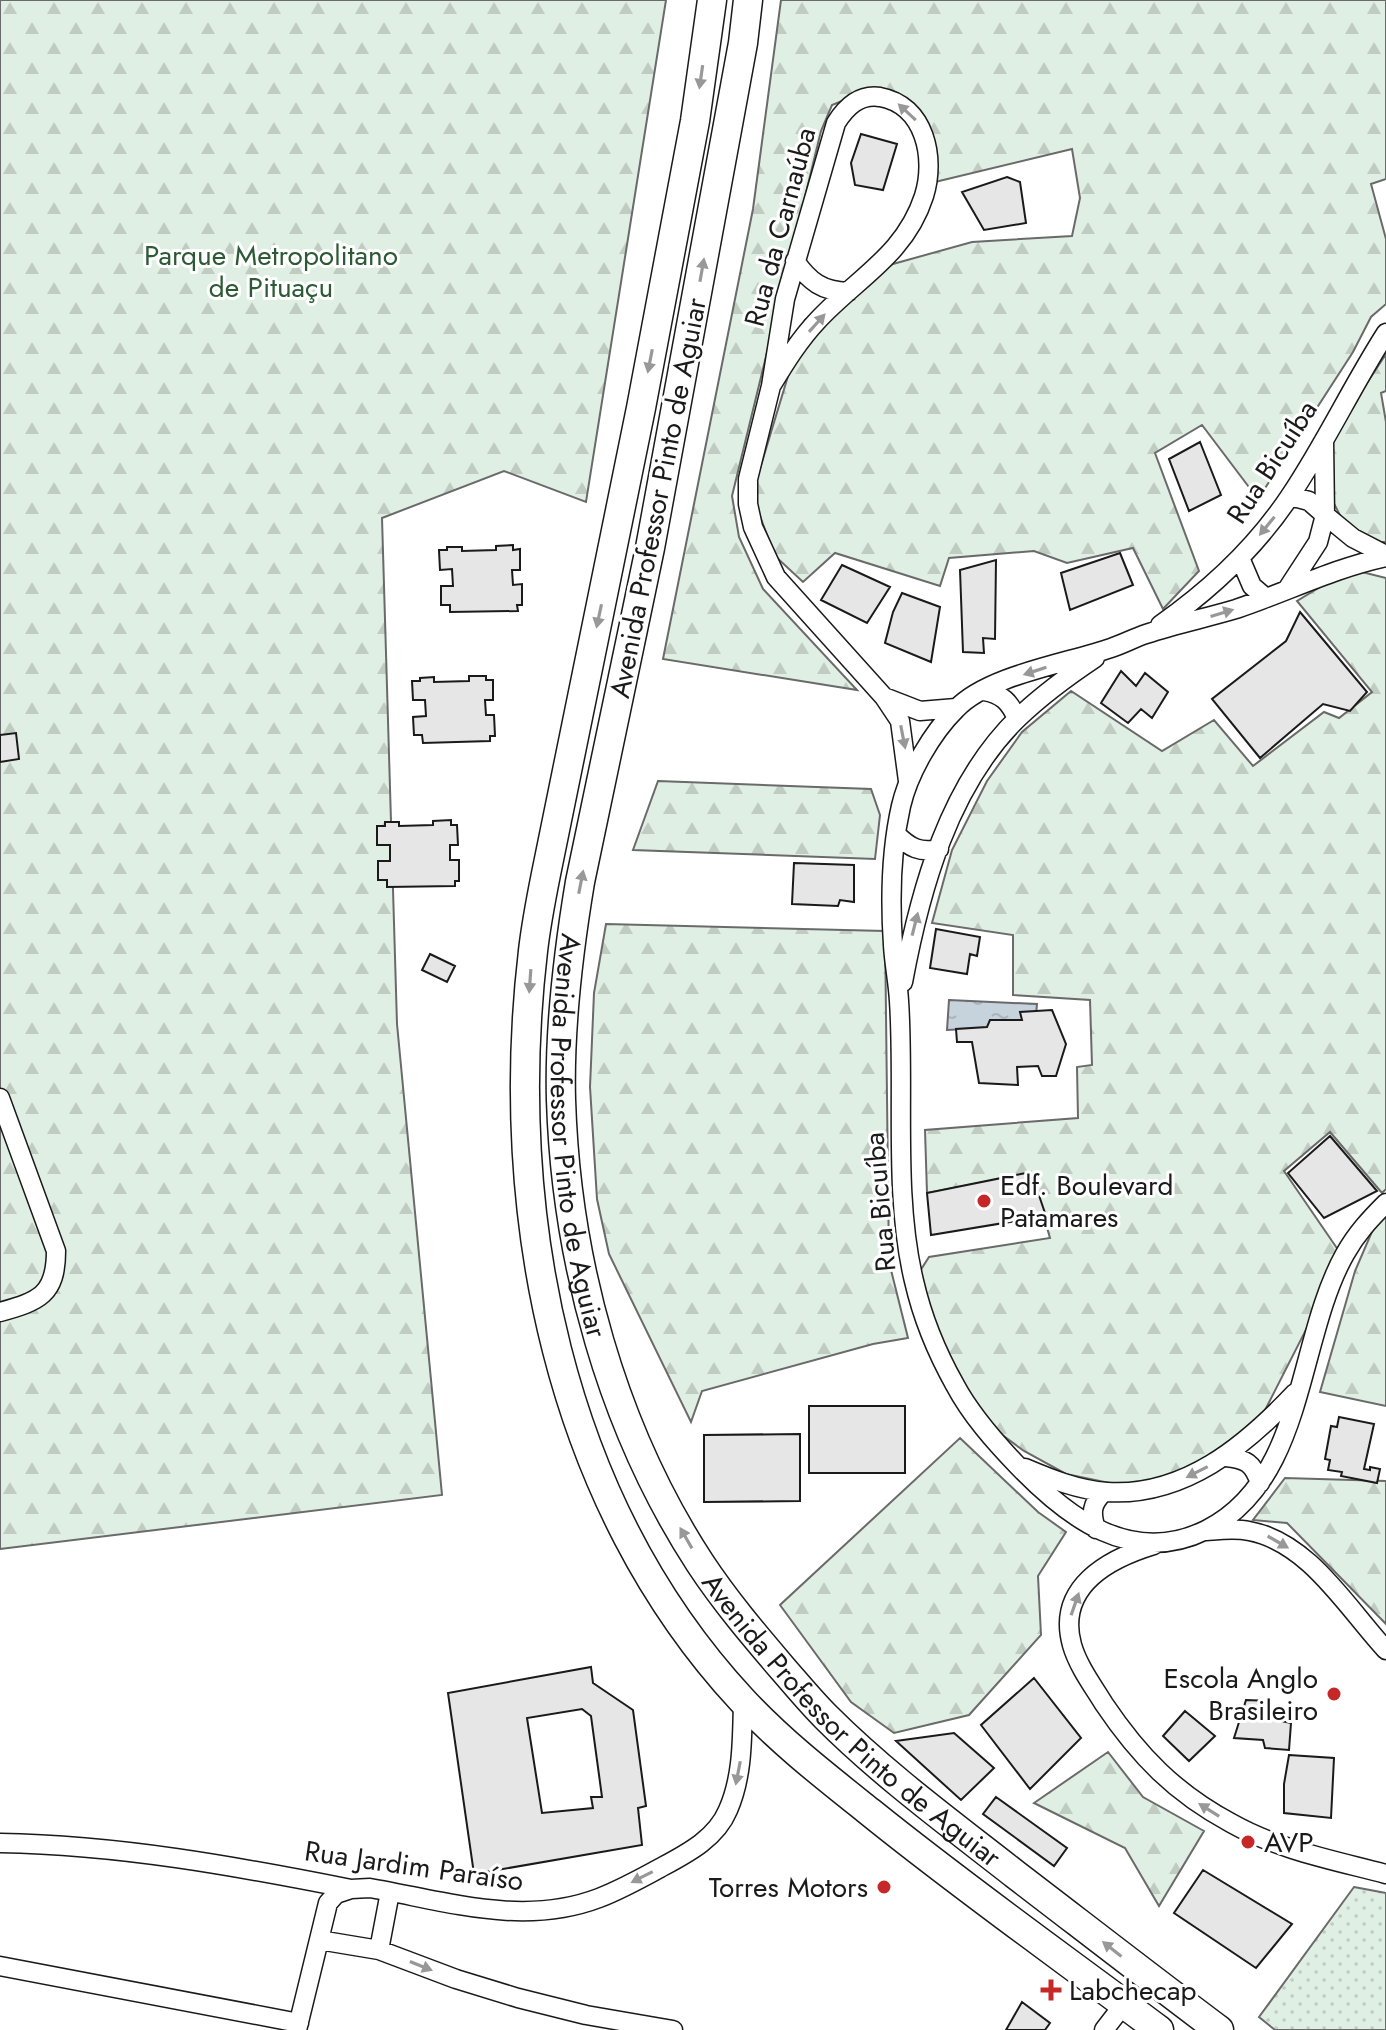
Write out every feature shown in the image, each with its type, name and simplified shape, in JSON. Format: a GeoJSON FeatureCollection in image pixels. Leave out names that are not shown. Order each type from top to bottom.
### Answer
{"type":"FeatureCollection","features":[{"type":"Feature","properties":{"kind":"main road","name":"Avenida Professor Pinto de Aguiar"},"geometry":{"type":"LineString","coordinates":[[712,0],[695,121],[663,293],[538,919],[528,1017],[527,1165],[540,1265],[566,1386],[592,1460],[644,1568],[710,1664],[743,1702],[818,1771],[911,1845],[1159,2030]]}},
{"type":"Feature","properties":{"kind":"main road","name":"Avenida Professor Pinto de Aguiar"},"geometry":{"type":"LineString","coordinates":[[748,0],[743,43],[676,416],[580,882],[568,956],[561,1082],[565,1164],[574,1230],[590,1305],[610,1373],[662,1494],[700,1563],[767,1650],[823,1714],[870,1758],[936,1813],[1219,2030]]}},
{"type":"Feature","properties":{"kind":"street","name":"Rua da Carnaúba"},"geometry":{"type":"LineString","coordinates":[[771,386],[793,350],[817,321],[900,244],[923,198],[928,179],[925,138],[905,106],[890,99],[873,96],[845,108],[836,123],[785,299],[771,386],[748,479],[748,504],[753,527],[776,577],[884,697],[900,721],[908,781]]}},
{"type":"Feature","properties":{"kind":"street"},"geometry":{"type":"LineString","coordinates":[[795,261],[816,285],[830,291],[848,292]]}},
{"type":"Feature","properties":{"kind":"street","name":"Rua Bicuíba"},"geometry":{"type":"LineString","coordinates":[[1146,634],[1190,604],[1240,558],[1290,496],[1386,333]]}},
{"type":"Feature","properties":{"kind":"street"},"geometry":{"type":"LineString","coordinates":[[1288,588],[1318,542],[1325,515],[1324,437]]}},
{"type":"Feature","properties":{"kind":"street"},"geometry":{"type":"LineString","coordinates":[[1290,496],[1309,501],[1353,538],[1386,556]]}},
{"type":"Feature","properties":{"kind":"street","name":"Rua Bicuíba"},"geometry":{"type":"LineString","coordinates":[[1386,556],[1340,569],[1266,598],[1013,678],[956,708],[908,781],[896,834],[893,946],[899,1001],[904,1191],[914,1281],[925,1317],[956,1388],[978,1421],[1046,1495],[1096,1529],[1116,1537],[1163,1542],[1203,1532],[1240,1507],[1260,1483],[1275,1457],[1343,1257],[1361,1228],[1386,1203]]}},
{"type":"Feature","properties":{"kind":"street"},"geometry":{"type":"LineString","coordinates":[[1240,558],[1252,586],[1266,598]]}},
{"type":"Feature","properties":{"kind":"street","name":"Rua Bicuíba"},"geometry":{"type":"LineString","coordinates":[[899,1001],[921,902],[939,849],[953,815],[984,758],[1017,719],[1047,692],[1110,649]]}},
{"type":"Feature","properties":{"kind":"street"},"geometry":{"type":"LineString","coordinates":[[984,691],[1005,698],[1017,719]]}},
{"type":"Feature","properties":{"kind":"street","name":"Rua da Carnaúba"},"geometry":{"type":"LineString","coordinates":[[884,697],[920,711],[956,708]]}},
{"type":"Feature","properties":{"kind":"street"},"geometry":{"type":"LineString","coordinates":[[896,834],[916,850],[939,849]]}},
{"type":"Feature","properties":{"kind":"street"},"geometry":{"type":"LineString","coordinates":[[0,1098],[53,1242],[56,1270],[52,1284],[40,1297],[0,1312]]}},
{"type":"Feature","properties":{"kind":"street","name":"Rua Bicuíba"},"geometry":{"type":"LineString","coordinates":[[1017,1465],[1052,1479],[1104,1492],[1149,1489],[1178,1481],[1226,1457],[1300,1389]]}},
{"type":"Feature","properties":{"kind":"street"},"geometry":{"type":"LineString","coordinates":[[1226,1457],[1250,1462],[1260,1483]]}},
{"type":"Feature","properties":{"kind":"street"},"geometry":{"type":"LineString","coordinates":[[1096,1529],[1092,1508],[1104,1492]]}},
{"type":"Feature","properties":{"kind":"street"},"geometry":{"type":"LineString","coordinates":[[1203,1532],[1247,1530],[1284,1545],[1319,1575],[1386,1650]]}},
{"type":"Feature","properties":{"kind":"street"},"geometry":{"type":"LineString","coordinates":[[1163,1542],[1113,1560],[1094,1573],[1081,1589],[1072,1610],[1069,1629],[1072,1647],[1122,1730],[1172,1785],[1230,1823],[1263,1840],[1386,1874]]}},
{"type":"Feature","properties":{"kind":"street","name":"Rua Jardim Paraíso"},"geometry":{"type":"LineString","coordinates":[[0,1843],[152,1854],[351,1889],[370,1888],[474,1908],[520,1912],[555,1908],[597,1899],[658,1869],[709,1838],[729,1808],[742,1755],[743,1702]]}},
{"type":"Feature","properties":{"kind":"street"},"geometry":{"type":"LineString","coordinates":[[0,1966],[298,2026],[328,1903],[336,1894],[351,1889]]}},
{"type":"Feature","properties":{"kind":"street"},"geometry":{"type":"LineString","coordinates":[[379,1950],[390,1892]]}},
{"type":"Feature","properties":{"kind":"street"},"geometry":{"type":"LineString","coordinates":[[319,1940],[379,1950],[518,1998],[586,2015],[673,2030]]}},
{"type":"Feature","properties":{"kind":"street"},"geometry":{"type":"LineString","coordinates":[[1104,2030],[1124,2004]]}},
{"type":"Feature","properties":{"kind":"green space","name":"Parque Metropolitano de Pituaçu"},"geometry":{"type":"Polygon","coordinates":[[[0,0],[666,0],[586,502],[504,471],[382,518],[397,1024],[442,1495],[0,1549],[0,0]]]}},
{"type":"Feature","properties":{"kind":"green space"},"geometry":{"type":"Polygon","coordinates":[[[781,0],[1386,0],[1386,179],[1371,184],[1386,239],[1386,304],[1371,317],[1353,352],[1258,499],[1202,425],[1155,453],[1199,571],[1163,609],[1133,548],[1067,563],[1034,551],[949,558],[940,586],[835,553],[803,582],[775,556],[752,495],[805,320],[893,264],[972,242],[1072,236],[1080,198],[1072,149],[935,182],[926,126],[874,88],[832,105],[821,131],[732,496],[739,537],[763,589],[857,690],[663,659],[753,209],[781,0]]]}},
{"type":"Feature","properties":{"kind":"green space"},"geometry":{"type":"Polygon","coordinates":[[[1386,354],[1386,391],[1381,393],[1386,422],[1386,542],[1374,542],[1344,523],[1327,490],[1327,444],[1386,354]]]}},
{"type":"Feature","properties":{"kind":"green space"},"geometry":{"type":"Polygon","coordinates":[[[1350,569],[1386,578],[1386,1189],[1382,1193],[1330,1132],[1284,1171],[1343,1257],[1260,1420],[1216,1457],[1169,1481],[1119,1485],[1066,1474],[1024,1451],[957,1402],[913,1282],[929,1257],[1050,1238],[1031,1173],[927,1193],[925,1130],[1078,1118],[1077,1067],[1092,1065],[1090,1000],[1013,995],[1013,935],[932,923],[952,850],[987,781],[1022,732],[1071,691],[1162,751],[1214,720],[1253,766],[1324,712],[1339,718],[1372,692],[1297,601],[1350,569]]]}},
{"type":"Feature","properties":{"kind":"green space"},"geometry":{"type":"Polygon","coordinates":[[[658,781],[871,789],[880,815],[875,859],[633,850],[658,781]]]}},
{"type":"Feature","properties":{"kind":"green space"},"geometry":{"type":"Polygon","coordinates":[[[606,924],[885,931],[889,1262],[908,1338],[873,1344],[702,1391],[691,1422],[609,1254],[597,1199],[590,1087],[594,993],[606,924]]]}},
{"type":"Feature","properties":{"kind":"green space"},"geometry":{"type":"Polygon","coordinates":[[[1386,1205],[1386,1406],[1320,1392],[1355,1271],[1386,1205]]]}},
{"type":"Feature","properties":{"kind":"green space"},"geometry":{"type":"Polygon","coordinates":[[[960,1438],[1038,1512],[1066,1532],[1038,1576],[1041,1635],[969,1715],[894,1733],[851,1702],[780,1605],[960,1438]]]}},
{"type":"Feature","properties":{"kind":"green space"},"geometry":{"type":"Polygon","coordinates":[[[1285,1478],[1386,1481],[1386,1624],[1287,1523],[1253,1520],[1285,1478]]]}},
{"type":"Feature","properties":{"kind":"green space"},"geometry":{"type":"Polygon","coordinates":[[[1108,1752],[1143,1797],[1204,1831],[1159,1906],[1125,1848],[1034,1803],[1108,1752]]]}},
{"type":"Feature","properties":{"kind":"green space"},"geometry":{"type":"Polygon","coordinates":[[[1354,1887],[1386,1893],[1386,2030],[1275,2030],[1259,2017],[1354,1887]]]}},
{"type":"Feature","properties":{"kind":"water"},"geometry":{"type":"Polygon","coordinates":[[[949,1000],[1037,1004],[1035,1026],[947,1030],[949,1000]]]}},
{"type":"Feature","properties":{"kind":"building"},"geometry":{"type":"Polygon","coordinates":[[[861,134],[897,144],[883,190],[855,185],[851,163],[861,134]]]}},
{"type":"Feature","properties":{"kind":"building"},"geometry":{"type":"Polygon","coordinates":[[[1007,177],[1020,182],[1026,223],[984,230],[962,192],[1007,177]]]}},
{"type":"Feature","properties":{"kind":"building"},"geometry":{"type":"Polygon","coordinates":[[[1200,442],[1221,495],[1189,511],[1169,459],[1200,442]]]}},
{"type":"Feature","properties":{"kind":"building"},"geometry":{"type":"Polygon","coordinates":[[[513,545],[513,550],[520,549],[520,570],[512,570],[513,585],[522,584],[522,605],[517,605],[518,611],[450,612],[450,605],[441,605],[441,586],[453,586],[452,569],[440,570],[439,550],[462,547],[462,551],[496,550],[496,546],[513,545]]]}},
{"type":"Feature","properties":{"kind":"building"},"geometry":{"type":"Polygon","coordinates":[[[1120,553],[1133,585],[1070,610],[1061,573],[1120,553]]]}},
{"type":"Feature","properties":{"kind":"building"},"geometry":{"type":"Polygon","coordinates":[[[996,560],[995,639],[983,638],[984,653],[963,652],[960,570],[996,560]]]}},
{"type":"Feature","properties":{"kind":"building"},"geometry":{"type":"Polygon","coordinates":[[[842,565],[890,587],[867,623],[821,600],[842,565]]]}},
{"type":"Feature","properties":{"kind":"building"},"geometry":{"type":"Polygon","coordinates":[[[902,593],[940,607],[931,662],[885,643],[893,612],[902,593]]]}},
{"type":"Feature","properties":{"kind":"building"},"geometry":{"type":"Polygon","coordinates":[[[1300,612],[1367,692],[1350,711],[1323,704],[1260,758],[1212,699],[1286,641],[1300,612]]]}},
{"type":"Feature","properties":{"kind":"building"},"geometry":{"type":"Polygon","coordinates":[[[1121,671],[1136,686],[1145,673],[1168,692],[1152,718],[1141,709],[1128,723],[1101,703],[1121,671]]]}},
{"type":"Feature","properties":{"kind":"building"},"geometry":{"type":"Polygon","coordinates":[[[469,676],[486,676],[486,680],[493,680],[493,700],[485,700],[486,715],[494,715],[495,736],[490,736],[490,741],[423,743],[422,735],[414,735],[413,717],[426,716],[425,700],[413,700],[412,681],[434,677],[434,682],[469,681],[469,676]]]}},
{"type":"Feature","properties":{"kind":"building"},"geometry":{"type":"Polygon","coordinates":[[[16,733],[19,759],[0,762],[0,735],[16,733]]]}},
{"type":"Feature","properties":{"kind":"building"},"geometry":{"type":"Polygon","coordinates":[[[451,820],[451,825],[457,825],[458,845],[450,845],[450,860],[459,860],[459,881],[455,881],[455,886],[387,887],[387,880],[378,880],[378,861],[390,861],[390,845],[377,845],[377,826],[385,826],[385,822],[399,822],[399,826],[433,825],[433,821],[451,820]]]}},
{"type":"Feature","properties":{"kind":"building"},"geometry":{"type":"Polygon","coordinates":[[[794,863],[854,865],[854,902],[840,900],[838,906],[792,904],[794,863]]]}},
{"type":"Feature","properties":{"kind":"building"},"geometry":{"type":"Polygon","coordinates":[[[936,929],[980,937],[977,956],[970,954],[967,974],[930,968],[936,929]]]}},
{"type":"Feature","properties":{"kind":"building"},"geometry":{"type":"Polygon","coordinates":[[[430,954],[455,966],[447,982],[422,970],[430,954]]]}},
{"type":"Feature","properties":{"kind":"building"},"geometry":{"type":"Polygon","coordinates":[[[1052,1010],[1066,1044],[1056,1076],[1042,1076],[1038,1066],[1017,1067],[1018,1085],[979,1083],[972,1042],[957,1042],[956,1029],[987,1027],[990,1020],[1022,1020],[1020,1012],[1052,1010]]]}},
{"type":"Feature","properties":{"kind":"building"},"geometry":{"type":"Polygon","coordinates":[[[1330,1136],[1377,1191],[1324,1218],[1288,1173],[1330,1136]]]}},
{"type":"Feature","properties":{"kind":"building","name":"Edf. Boulevard Patamares"},"geometry":{"type":"Polygon","coordinates":[[[1031,1172],[1046,1216],[931,1235],[927,1193],[1031,1172]]]}},
{"type":"Feature","properties":{"kind":"building"},"geometry":{"type":"Polygon","coordinates":[[[809,1406],[905,1406],[905,1473],[809,1473],[809,1406]]]}},
{"type":"Feature","properties":{"kind":"building"},"geometry":{"type":"Polygon","coordinates":[[[1339,1417],[1374,1424],[1364,1469],[1380,1469],[1377,1483],[1341,1476],[1342,1472],[1328,1470],[1330,1460],[1325,1459],[1331,1426],[1337,1427],[1339,1417]]]}},
{"type":"Feature","properties":{"kind":"building"},"geometry":{"type":"Polygon","coordinates":[[[800,1434],[800,1501],[704,1502],[704,1435],[800,1434]]]}},
{"type":"Feature","properties":{"kind":"building"},"geometry":{"type":"Polygon","coordinates":[[[591,1667],[593,1683],[633,1710],[646,1806],[638,1808],[642,1845],[474,1874],[448,1693],[591,1667]],[[582,1709],[527,1718],[542,1813],[593,1808],[591,1797],[602,1797],[591,1716],[582,1709]]]}},
{"type":"Feature","properties":{"kind":"building"},"geometry":{"type":"Polygon","coordinates":[[[1034,1678],[1081,1738],[1030,1789],[981,1725],[1034,1678]]]}},
{"type":"Feature","properties":{"kind":"building"},"geometry":{"type":"Polygon","coordinates":[[[1246,1700],[1270,1701],[1268,1707],[1276,1709],[1276,1720],[1291,1723],[1289,1750],[1265,1748],[1263,1740],[1234,1738],[1246,1700]]]}},
{"type":"Feature","properties":{"kind":"building"},"geometry":{"type":"Polygon","coordinates":[[[1185,1711],[1215,1736],[1189,1761],[1163,1736],[1185,1711]]]}},
{"type":"Feature","properties":{"kind":"building"},"geometry":{"type":"Polygon","coordinates":[[[954,1733],[994,1768],[961,1800],[896,1741],[954,1733]]]}},
{"type":"Feature","properties":{"kind":"building"},"geometry":{"type":"Polygon","coordinates":[[[1289,1755],[1334,1758],[1331,1818],[1284,1813],[1284,1784],[1289,1755]]]}},
{"type":"Feature","properties":{"kind":"building"},"geometry":{"type":"Polygon","coordinates":[[[996,1797],[1067,1848],[1054,1866],[983,1814],[996,1797]]]}},
{"type":"Feature","properties":{"kind":"building"},"geometry":{"type":"Polygon","coordinates":[[[1203,1870],[1292,1924],[1256,1968],[1174,1913],[1203,1870]]]}},
{"type":"Feature","properties":{"kind":"building","name":"Labchecap"},"geometry":{"type":"Polygon","coordinates":[[[1022,2002],[1050,2023],[1045,2030],[1006,2030],[1022,2002]]]}},
{"type":"Feature","properties":{"kind":"place","name":"Edf. Boulevard Patamares"},"geometry":{"type":"Point","coordinates":[984,1201]}},
{"type":"Feature","properties":{"kind":"place","name":"Escola Anglo Brasileiro"},"geometry":{"type":"Point","coordinates":[1334,1694]}},
{"type":"Feature","properties":{"kind":"place","name":"AVP"},"geometry":{"type":"Point","coordinates":[1248,1842]}},
{"type":"Feature","properties":{"kind":"place","name":"Torres Motors"},"geometry":{"type":"Point","coordinates":[884,1887]}},
{"type":"Feature","properties":{"kind":"place","name":"Labchecap"},"geometry":{"type":"Point","coordinates":[1051,1990]}}]}
